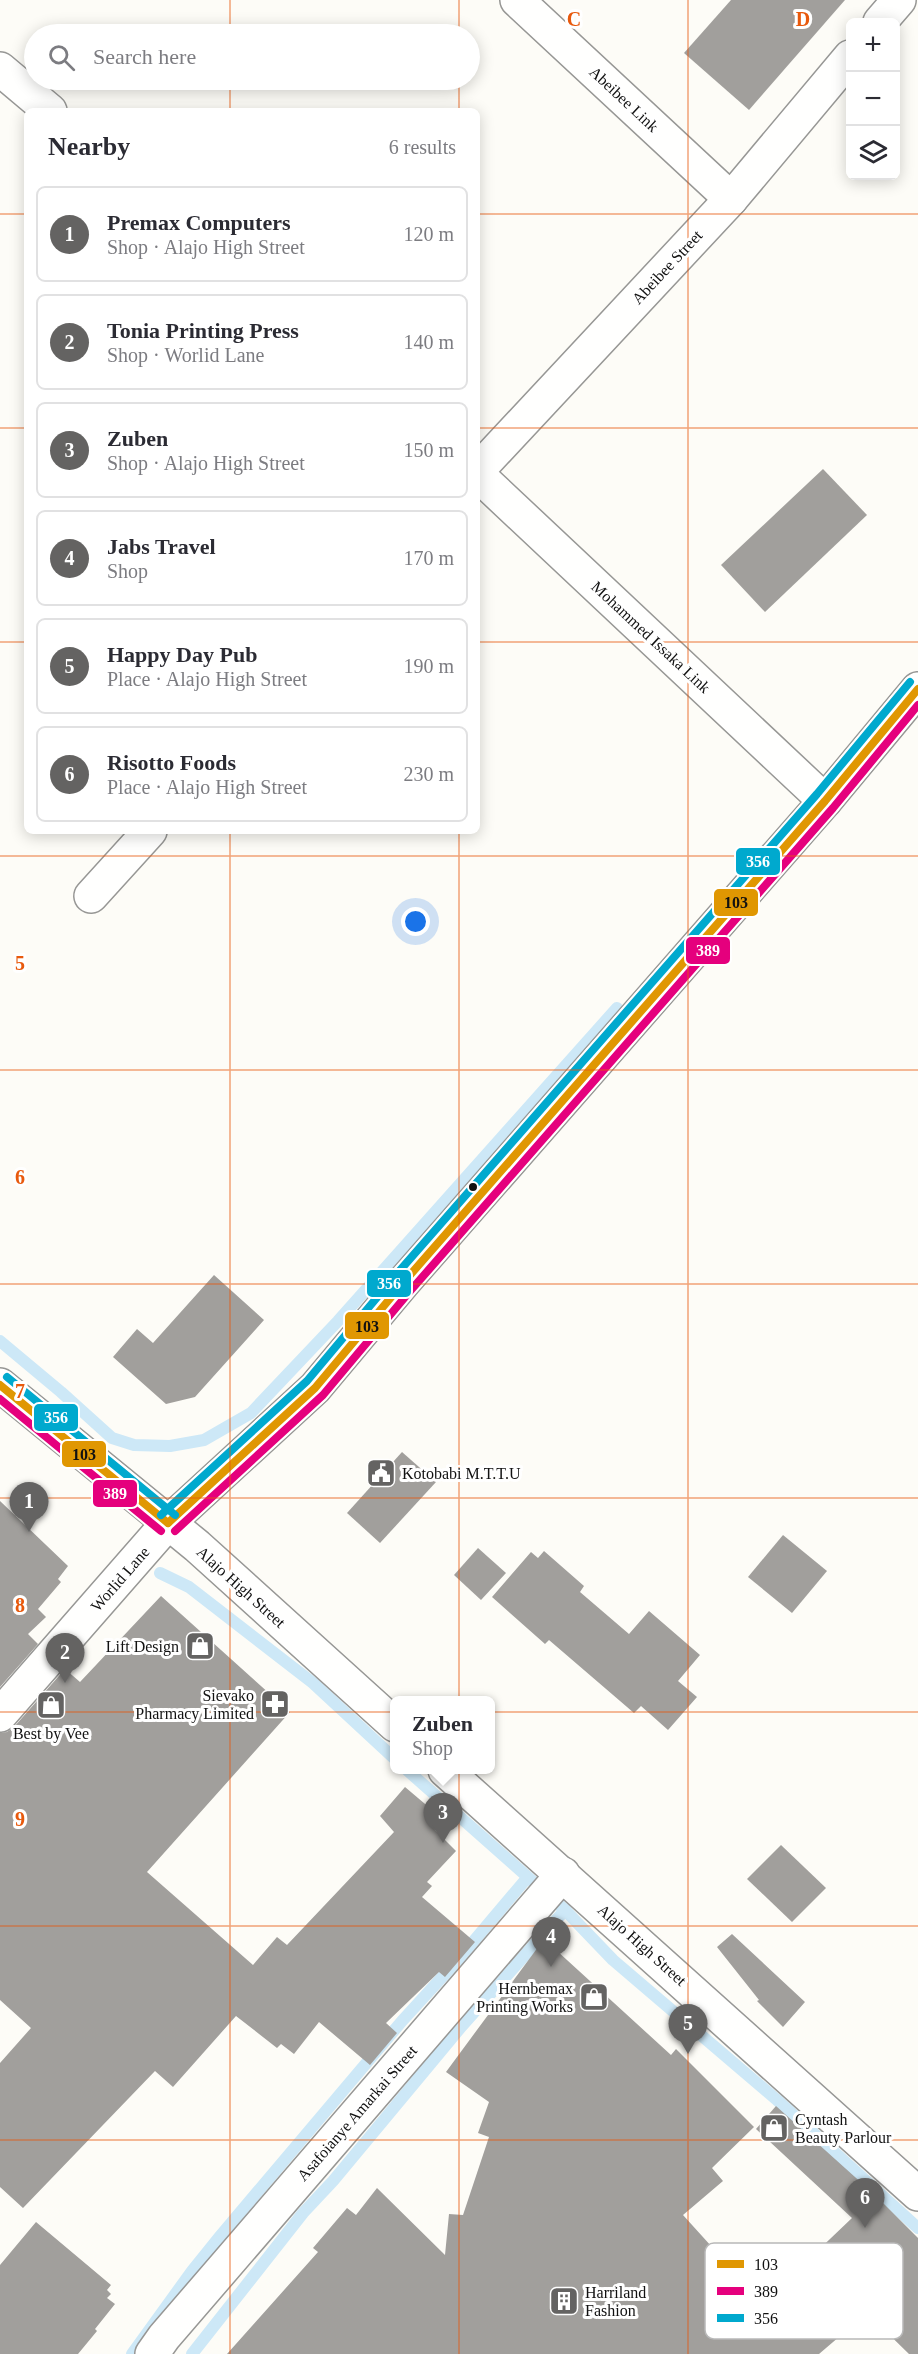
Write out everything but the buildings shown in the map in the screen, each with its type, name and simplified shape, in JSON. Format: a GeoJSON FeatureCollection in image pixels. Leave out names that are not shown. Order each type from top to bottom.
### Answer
{"type":"FeatureCollection","features":[{"type":"Feature","properties":{"kind":"street","name":"Abeibee Link"},"geometry":{"type":"LineString","coordinates":[[517,0],[731,199]]}},
{"type":"Feature","properties":{"kind":"street"},"geometry":{"type":"LineString","coordinates":[[883,18],[899,0]]}},
{"type":"Feature","properties":{"kind":"street","name":"Abeibee Street"},"geometry":{"type":"LineString","coordinates":[[480,470],[731,199],[846,62]]}},
{"type":"Feature","properties":{"kind":"street"},"geometry":{"type":"LineString","coordinates":[[0,69],[24,89]]}},
{"type":"Feature","properties":{"kind":"street"},"geometry":{"type":"LineString","coordinates":[[25,90],[46,108]]}},
{"type":"Feature","properties":{"kind":"street","name":"Mohammed Issaka Link"},"geometry":{"type":"LineString","coordinates":[[480,476],[825,801]]}},
{"type":"Feature","properties":{"kind":"street","name":"Worlid Lane"},"geometry":{"type":"LineString","coordinates":[[0,1715],[168,1523],[315,1388],[411,1274],[825,801],[918,689]]}},
{"type":"Feature","properties":{"kind":"street"},"geometry":{"type":"LineString","coordinates":[[91,896],[147,834]]}},
{"type":"Feature","properties":{"kind":"street","name":"Alajo High Street"},"geometry":{"type":"LineString","coordinates":[[0,1385],[235,1580],[390,1720]]}},
{"type":"Feature","properties":{"kind":"street","name":"Alajo High Street"},"geometry":{"type":"LineString","coordinates":[[450,1774],[918,2194]]}},
{"type":"Feature","properties":{"kind":"street","name":"Asafoianye Amarkai Street"},"geometry":{"type":"LineString","coordinates":[[167,2348],[563,1874]]}},
{"type":"Feature","properties":{"kind":"waterway"},"geometry":{"type":"LineString","coordinates":[[0,1341],[112,1438],[134,1445],[170,1446],[204,1440],[251,1413],[338,1321],[617,1008]]}},
{"type":"Feature","properties":{"kind":"waterway"},"geometry":{"type":"LineString","coordinates":[[160,1573],[189,1587],[313,1683],[390,1754]]}},
{"type":"Feature","properties":{"kind":"waterway"},"geometry":{"type":"LineString","coordinates":[[412,1774],[565,1910],[613,1960],[777,2100],[918,2228]]}},
{"type":"Feature","properties":{"kind":"waterway"},"geometry":{"type":"LineString","coordinates":[[132,2354],[221,2235],[402,2021],[456,1962],[527,1878]]}},
{"type":"Feature","properties":{"kind":"waterway"},"geometry":{"type":"LineString","coordinates":[[192,2354],[303,2213],[333,2181],[461,2027],[565,1910]]}},
{"type":"Feature","properties":{"kind":"transit line","name":"356"},"geometry":{"type":"LineString","coordinates":[[161,1515],[307,1381],[395,1276],[817,794],[910,682]]}},
{"type":"Feature","properties":{"kind":"transit line","name":"103"},"geometry":{"type":"LineString","coordinates":[[168,1523],[315,1388],[403,1283],[825,801],[918,689]]}},
{"type":"Feature","properties":{"kind":"transit line","name":"389"},"geometry":{"type":"LineString","coordinates":[[175,1531],[323,1395],[411,1290],[833,808],[918,705]]}},
{"type":"Feature","properties":{"kind":"transit line","name":"356"},"geometry":{"type":"LineString","coordinates":[[7,1377],[175,1515]]}},
{"type":"Feature","properties":{"kind":"transit line","name":"103"},"geometry":{"type":"LineString","coordinates":[[0,1385],[168,1523]]}},
{"type":"Feature","properties":{"kind":"transit line","name":"389"},"geometry":{"type":"LineString","coordinates":[[0,1399],[161,1531]]}},
{"type":"Feature","properties":{"kind":"place","name":"Kotobabi M.T.T.U"},"geometry":{"type":"Point","coordinates":[381,1473]}},
{"type":"Feature","properties":{"kind":"place","name":"Premax Computers"},"geometry":{"type":"Point","coordinates":[29,1532]}},
{"type":"Feature","properties":{"kind":"place","name":"Lift Design"},"geometry":{"type":"Point","coordinates":[200,1646]}},
{"type":"Feature","properties":{"kind":"place","name":"Tonia Printing Press"},"geometry":{"type":"Point","coordinates":[65,1683]}},
{"type":"Feature","properties":{"kind":"place","name":"Sievako Pharmacy Limited"},"geometry":{"type":"Point","coordinates":[275,1704]}},
{"type":"Feature","properties":{"kind":"place","name":"Best by Vee"},"geometry":{"type":"Point","coordinates":[51,1705]}},
{"type":"Feature","properties":{"kind":"place","name":"Zuben"},"geometry":{"type":"Point","coordinates":[443,1843]}},
{"type":"Feature","properties":{"kind":"place","name":"Jabs Travel"},"geometry":{"type":"Point","coordinates":[551,1967]}},
{"type":"Feature","properties":{"kind":"place","name":"Hernbemax Printing Works"},"geometry":{"type":"Point","coordinates":[594,1997]}},
{"type":"Feature","properties":{"kind":"place","name":"Happy Day Pub"},"geometry":{"type":"Point","coordinates":[688,2054]}},
{"type":"Feature","properties":{"kind":"place","name":"Cyntash Beauty Parlour"},"geometry":{"type":"Point","coordinates":[774,2128]}},
{"type":"Feature","properties":{"kind":"place","name":"Risotto Foods"},"geometry":{"type":"Point","coordinates":[865,2228]}},
{"type":"Feature","properties":{"kind":"place","name":"Harriland Fashion"},"geometry":{"type":"Point","coordinates":[564,2301]}}]}
